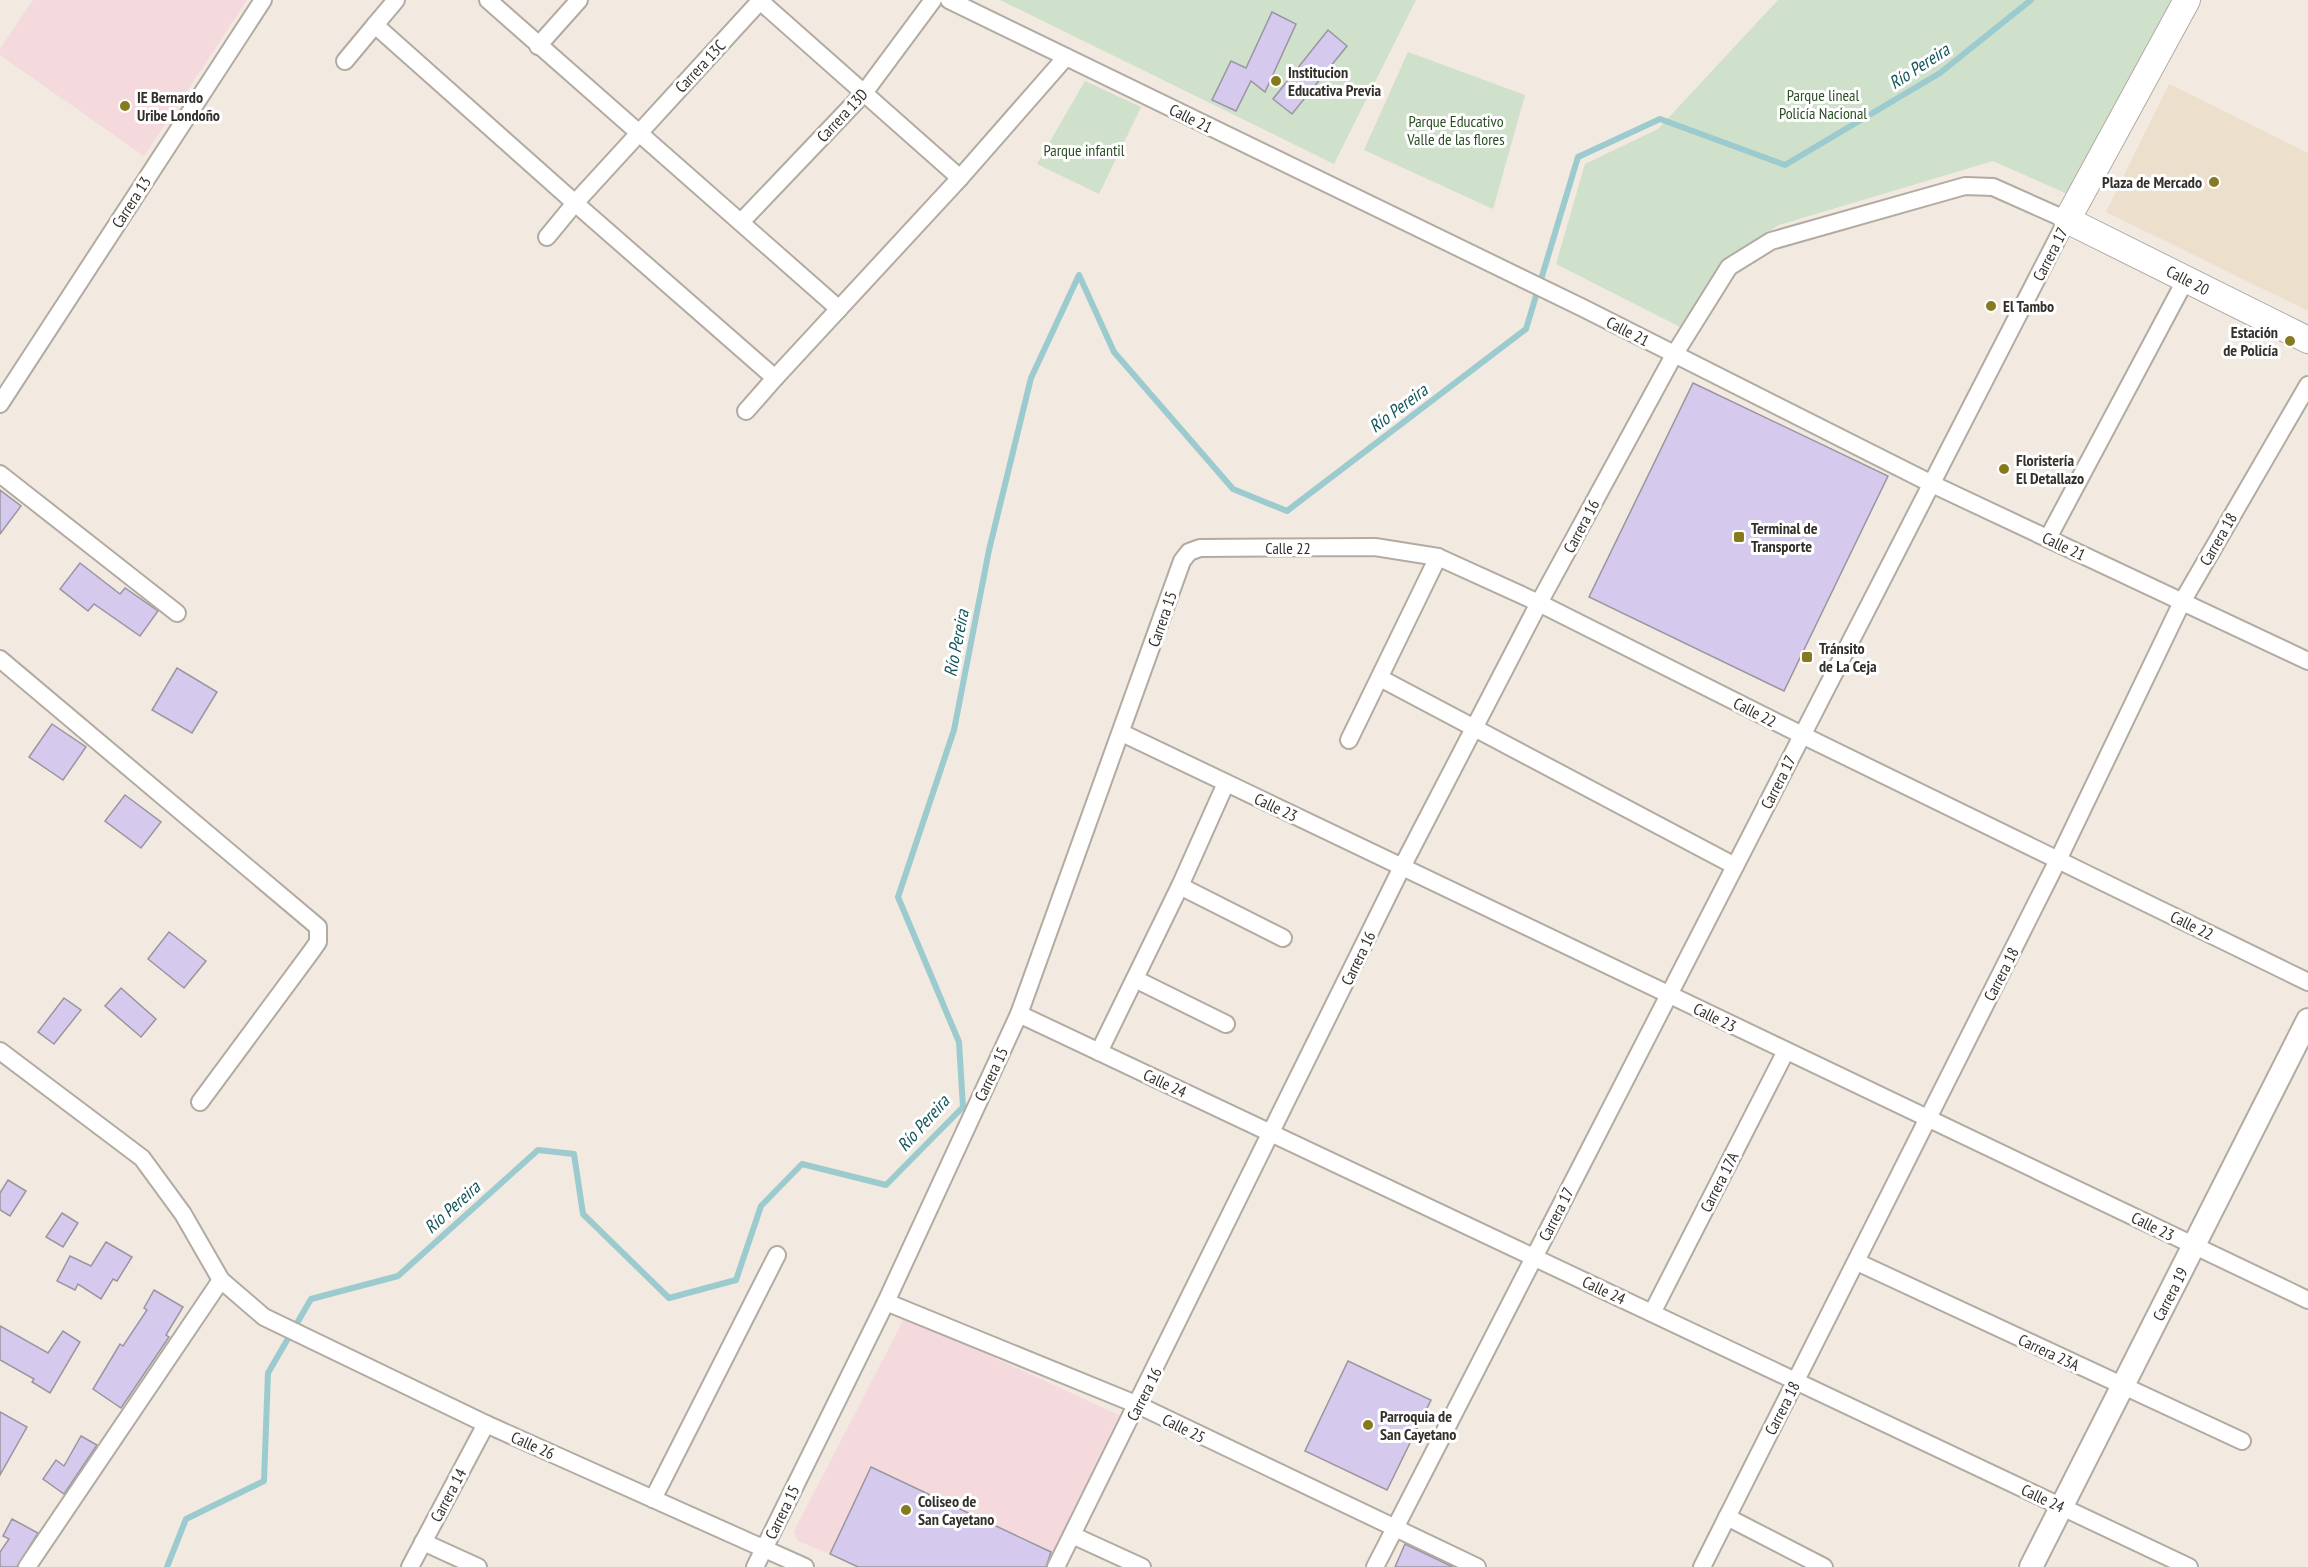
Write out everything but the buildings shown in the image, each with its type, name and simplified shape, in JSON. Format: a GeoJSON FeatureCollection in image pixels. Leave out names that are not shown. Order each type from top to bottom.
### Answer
{"type":"FeatureCollection","features":[{"type":"Feature","properties":{"kind":"main road","name":"Carrera 17"},"geometry":{"type":"LineString","coordinates":[[2067,220],[2187,0]]}},
{"type":"Feature","properties":{"kind":"main road","name":"Calle 20"},"geometry":{"type":"LineString","coordinates":[[2067,220],[2308,340]]}},
{"type":"Feature","properties":{"kind":"main road","name":"Carrera 19"},"geometry":{"type":"LineString","coordinates":[[2031,1567],[2308,1020]]}},
{"type":"Feature","properties":{"kind":"street","name":"Carrera 13"},"geometry":{"type":"LineString","coordinates":[[0,404],[263,0]]}},
{"type":"Feature","properties":{"kind":"street"},"geometry":{"type":"LineString","coordinates":[[345,61],[396,0]]}},
{"type":"Feature","properties":{"kind":"street"},"geometry":{"type":"LineString","coordinates":[[488,0],[839,309]]}},
{"type":"Feature","properties":{"kind":"street"},"geometry":{"type":"LineString","coordinates":[[538,46],[579,0]]}},
{"type":"Feature","properties":{"kind":"street","name":"Carrera 13D"},"geometry":{"type":"LineString","coordinates":[[741,222],[864,93],[933,0]]}},
{"type":"Feature","properties":{"kind":"street","name":"Calle 21"},"geometry":{"type":"LineString","coordinates":[[949,0],[1583,308],[1932,484],[2308,661]]}},
{"type":"Feature","properties":{"kind":"street"},"geometry":{"type":"LineString","coordinates":[[761,1],[960,178]]}},
{"type":"Feature","properties":{"kind":"street","name":"Carrera 13C"},"geometry":{"type":"LineString","coordinates":[[547,237],[639,132],[761,1]]}},
{"type":"Feature","properties":{"kind":"street"},"geometry":{"type":"LineString","coordinates":[[375,25],[776,378]]}},
{"type":"Feature","properties":{"kind":"street"},"geometry":{"type":"LineString","coordinates":[[746,411],[960,178],[1066,57]]}},
{"type":"Feature","properties":{"kind":"street","name":"Carrera 16"},"geometry":{"type":"LineString","coordinates":[[1056,1567],[1273,1134],[1402,867],[1539,603],[1674,355],[1729,267],[1771,241],[1965,186],[1993,186],[2067,220]]}},
{"type":"Feature","properties":{"kind":"street","name":"Carrera 17"},"geometry":{"type":"LineString","coordinates":[[1375,1567],[2067,220]]}},
{"type":"Feature","properties":{"kind":"street"},"geometry":{"type":"LineString","coordinates":[[2048,538],[2186,279]]}},
{"type":"Feature","properties":{"kind":"street","name":"Carrera 18"},"geometry":{"type":"LineString","coordinates":[[1702,1567],[2058,860],[2182,602],[2308,385]]}},
{"type":"Feature","properties":{"kind":"street"},"geometry":{"type":"LineString","coordinates":[[0,474],[177,613]]}},
{"type":"Feature","properties":{"kind":"street","name":"Calle 22"},"geometry":{"type":"LineString","coordinates":[[1182,561],[1189,552],[1200,548],[1375,547],[1437,557],[1539,603],[1802,735],[2308,982]]}},
{"type":"Feature","properties":{"kind":"street"},"geometry":{"type":"LineString","coordinates":[[1349,740],[1437,557]]}},
{"type":"Feature","properties":{"kind":"street","name":"Carrera 15"},"geometry":{"type":"LineString","coordinates":[[755,1567],[886,1302],[1019,1014],[1122,734],[1182,561]]}},
{"type":"Feature","properties":{"kind":"street"},"geometry":{"type":"LineString","coordinates":[[0,659],[318,927],[318,942],[200,1102]]}},
{"type":"Feature","properties":{"kind":"street"},"geometry":{"type":"LineString","coordinates":[[1380,678],[1735,866]]}},
{"type":"Feature","properties":{"kind":"street","name":"Calle 23"},"geometry":{"type":"LineString","coordinates":[[1122,734],[2308,1300]]}},
{"type":"Feature","properties":{"kind":"street"},"geometry":{"type":"LineString","coordinates":[[1100,1052],[1180,886],[1226,783]]}},
{"type":"Feature","properties":{"kind":"street"},"geometry":{"type":"LineString","coordinates":[[1180,886],[1283,938]]}},
{"type":"Feature","properties":{"kind":"street"},"geometry":{"type":"LineString","coordinates":[[1135,979],[1226,1024]]}},
{"type":"Feature","properties":{"kind":"street","name":"Calle 24"},"geometry":{"type":"LineString","coordinates":[[1019,1014],[2189,1567]]}},
{"type":"Feature","properties":{"kind":"street","name":"Calle 26"},"geometry":{"type":"LineString","coordinates":[[0,1051],[142,1158],[183,1214],[221,1280],[264,1317],[486,1424],[805,1567]]}},
{"type":"Feature","properties":{"kind":"street","name":"Carrera 17A"},"geometry":{"type":"LineString","coordinates":[[1652,1313],[1786,1051]]}},
{"type":"Feature","properties":{"kind":"street"},"geometry":{"type":"LineString","coordinates":[[653,1499],[777,1255]]}},
{"type":"Feature","properties":{"kind":"street","name":"Carrera 23A"},"geometry":{"type":"LineString","coordinates":[[1857,1262],[2242,1441]]}},
{"type":"Feature","properties":{"kind":"street"},"geometry":{"type":"LineString","coordinates":[[27,1567],[221,1280]]}},
{"type":"Feature","properties":{"kind":"street","name":"Calle 25"},"geometry":{"type":"LineString","coordinates":[[886,1302],[1138,1405],[1478,1567]]}},
{"type":"Feature","properties":{"kind":"street","name":"Carrera 14"},"geometry":{"type":"LineString","coordinates":[[410,1567],[486,1424]]}},
{"type":"Feature","properties":{"kind":"street"},"geometry":{"type":"LineString","coordinates":[[1727,1517],[1824,1567]]}},
{"type":"Feature","properties":{"kind":"street"},"geometry":{"type":"LineString","coordinates":[[1072,1535],[1142,1567]]}},
{"type":"Feature","properties":{"kind":"street"},"geometry":{"type":"LineString","coordinates":[[423,1542],[478,1567]]}},
{"type":"Feature","properties":{"kind":"shaded area","name":"IE Bernardo Uribe Londoño"},"geometry":{"type":"Polygon","coordinates":[[[33,0],[247,0],[144,156],[0,55],[0,49],[33,0]]]}},
{"type":"Feature","properties":{"kind":"shaded area","name":"Plaza de Mercado"},"geometry":{"type":"Polygon","coordinates":[[[2169,84],[2308,153],[2308,311],[2106,212],[2169,84]]]}},
{"type":"Feature","properties":{"kind":"shaded area"},"geometry":{"type":"Polygon","coordinates":[[[905,1317],[1119,1415],[1052,1553],[871,1467],[830,1554],[798,1541],[794,1531],[905,1317]]]}},
{"type":"Feature","properties":{"kind":"green space"},"geometry":{"type":"Polygon","coordinates":[[[1000,0],[1416,0],[1334,164],[1000,0]]]}},
{"type":"Feature","properties":{"kind":"green space","name":"Parque lineal Policía Nacional"},"geometry":{"type":"Polygon","coordinates":[[[1778,0],[2180,0],[2072,196],[1993,161],[1779,225],[1722,260],[1680,327],[1556,264],[1585,164],[1658,129],[1778,0]]]}},
{"type":"Feature","properties":{"kind":"green space","name":"Parque Educativo Valle de las flores"},"geometry":{"type":"Polygon","coordinates":[[[1408,52],[1525,95],[1493,209],[1364,150],[1408,52]]]}},
{"type":"Feature","properties":{"kind":"green space","name":"Parque infantil"},"geometry":{"type":"Polygon","coordinates":[[[1085,81],[1141,107],[1099,194],[1037,164],[1085,81]]]}},
{"type":"Feature","properties":{"kind":"waterway","name":"Río Pereira"},"geometry":{"type":"LineString","coordinates":[[167,1567],[186,1519],[264,1481],[268,1373],[311,1299],[398,1276],[538,1150],[574,1154],[583,1214],[669,1298],[736,1280],[761,1206],[802,1164],[886,1185],[963,1107],[959,1042],[898,897],[954,730],[989,550],[1031,378],[1079,275],[1114,352],[1233,489],[1287,511],[1526,329],[1578,157],[1660,119],[1785,165],[1940,73],[2031,0]]}},
{"type":"Feature","properties":{"kind":"place","name":"Institucion Educativa Previa"},"geometry":{"type":"Point","coordinates":[1276,81]}},
{"type":"Feature","properties":{"kind":"place","name":"IE Bernardo Uribe Londoño"},"geometry":{"type":"Point","coordinates":[125,106]}},
{"type":"Feature","properties":{"kind":"place","name":"Plaza de Mercado"},"geometry":{"type":"Point","coordinates":[2214,182]}},
{"type":"Feature","properties":{"kind":"place","name":"El Tambo"},"geometry":{"type":"Point","coordinates":[1991,306]}},
{"type":"Feature","properties":{"kind":"place","name":"Estación de Policía"},"geometry":{"type":"Point","coordinates":[2290,341]}},
{"type":"Feature","properties":{"kind":"place","name":"Floristería El Detallazo"},"geometry":{"type":"Point","coordinates":[2004,469]}},
{"type":"Feature","properties":{"kind":"place","name":"Terminal de Transporte"},"geometry":{"type":"Point","coordinates":[1739,537]}},
{"type":"Feature","properties":{"kind":"place","name":"Tránsito de La Ceja"},"geometry":{"type":"Point","coordinates":[1807,657]}},
{"type":"Feature","properties":{"kind":"place","name":"Parroquia de San Cayetano"},"geometry":{"type":"Point","coordinates":[1368,1425]}},
{"type":"Feature","properties":{"kind":"place","name":"Coliseo de San Cayetano"},"geometry":{"type":"Point","coordinates":[906,1510]}}]}
